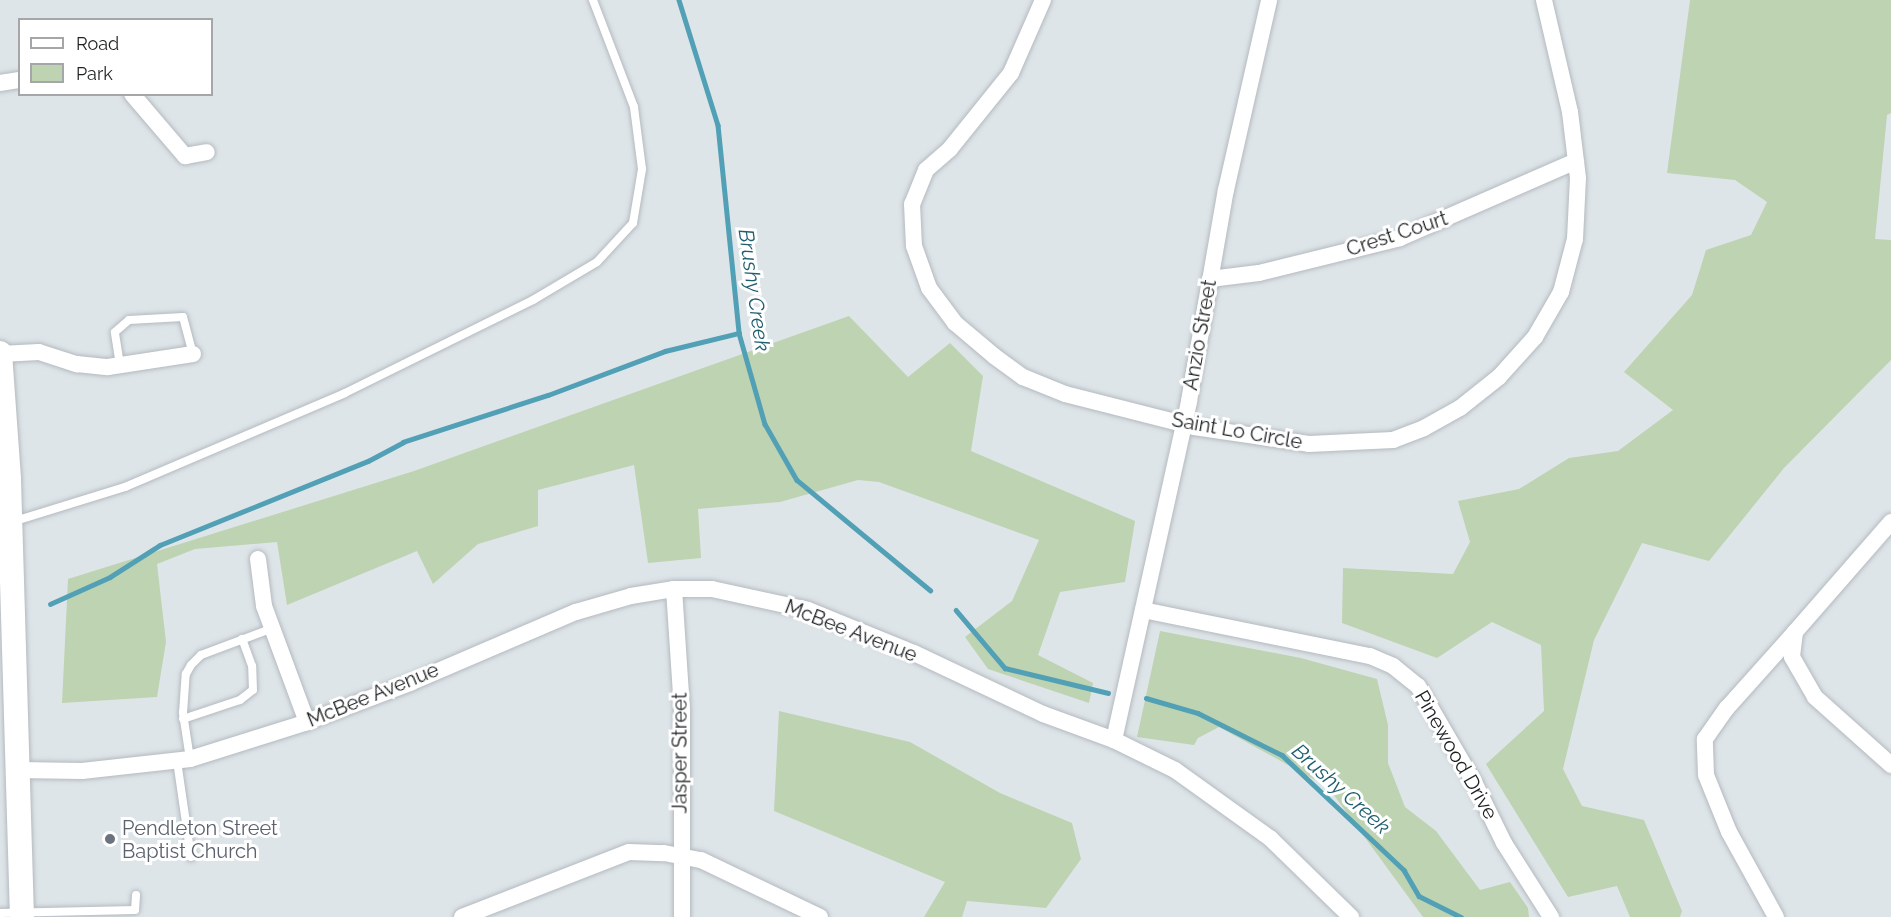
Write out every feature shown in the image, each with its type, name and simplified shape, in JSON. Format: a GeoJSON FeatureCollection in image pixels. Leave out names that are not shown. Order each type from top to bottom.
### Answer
{"type":"FeatureCollection","features":[{"type":"Feature","properties":{"kind":"main road"},"geometry":{"type":"LineString","coordinates":[[0,354],[8,707],[18,770],[15,914]]}},
{"type":"Feature","properties":{"kind":"street","name":"Saint Lo Circle"},"geometry":{"type":"LineString","coordinates":[[1042,0],[1011,73],[950,148],[926,170],[912,204],[914,246],[930,288],[955,323],[1023,376],[1065,394],[1184,424],[1309,444],[1354,444],[1393,440],[1424,428],[1460,408],[1499,377],[1535,337],[1561,292],[1575,240],[1576,161],[1570,112],[1544,0]]}},
{"type":"Feature","properties":{"kind":"street","name":"Anzio Street"},"geometry":{"type":"LineString","coordinates":[[1114,740],[1184,424],[1210,279],[1269,0]]}},
{"type":"Feature","properties":{"kind":"street"},"geometry":{"type":"LineString","coordinates":[[0,82],[18,80]]}},
{"type":"Feature","properties":{"kind":"street"},"geometry":{"type":"LineString","coordinates":[[134,96],[186,156],[207,152]]}},
{"type":"Feature","properties":{"kind":"street","name":"Crest Court"},"geometry":{"type":"LineString","coordinates":[[1210,279],[1259,273],[1400,238],[1576,161]]}},
{"type":"Feature","properties":{"kind":"street"},"geometry":{"type":"LineString","coordinates":[[0,354],[27,351],[77,364],[120,365],[193,354]]}},
{"type":"Feature","properties":{"kind":"street"},"geometry":{"type":"LineString","coordinates":[[1776,917],[1730,832],[1706,775],[1705,739],[1891,522]]}},
{"type":"Feature","properties":{"kind":"street"},"geometry":{"type":"LineString","coordinates":[[258,559],[260,588],[307,722]]}},
{"type":"Feature","properties":{"kind":"street","name":"McBee Avenue"},"geometry":{"type":"LineString","coordinates":[[18,770],[82,771],[184,760],[307,722],[576,612],[674,589],[712,589],[808,610],[914,653],[1034,710],[1114,740],[1175,770],[1271,839],[1351,917]]}},
{"type":"Feature","properties":{"kind":"street","name":"Jasper Street"},"geometry":{"type":"LineString","coordinates":[[674,589],[682,711],[682,917]]}},
{"type":"Feature","properties":{"kind":"street","name":"Pinewood Drive"},"geometry":{"type":"LineString","coordinates":[[1143,610],[1370,656],[1394,666],[1424,695],[1476,784],[1504,843],[1551,917]]}},
{"type":"Feature","properties":{"kind":"street"},"geometry":{"type":"LineString","coordinates":[[1795,632],[1792,657],[1805,683],[1891,765]]}},
{"type":"Feature","properties":{"kind":"street"},"geometry":{"type":"LineString","coordinates":[[462,917],[629,852],[681,856],[701,861],[820,917]]}},
{"type":"Feature","properties":{"kind":"lane"},"geometry":{"type":"LineString","coordinates":[[5,523],[125,487],[345,393],[533,300],[597,262],[633,223],[642,169],[634,107],[593,0]]}},
{"type":"Feature","properties":{"kind":"lane"},"geometry":{"type":"LineString","coordinates":[[120,365],[116,332],[129,320],[183,317],[193,354]]}},
{"type":"Feature","properties":{"kind":"lane"},"geometry":{"type":"LineString","coordinates":[[191,857],[184,760],[183,719],[186,674],[191,665],[201,656],[273,628]]}},
{"type":"Feature","properties":{"kind":"lane"},"geometry":{"type":"LineString","coordinates":[[183,719],[240,700],[253,690],[252,666],[242,639]]}},
{"type":"Feature","properties":{"kind":"lane"},"geometry":{"type":"LineString","coordinates":[[15,914],[135,910],[136,895]]}},
{"type":"Feature","properties":{"kind":"green space"},"geometry":{"type":"Polygon","coordinates":[[[1690,0],[1891,0],[1891,113],[1887,115],[1875,239],[1891,240],[1891,360],[1784,468],[1709,561],[1642,543],[1594,640],[1563,769],[1582,806],[1644,820],[1682,911],[1680,917],[1630,917],[1617,886],[1568,897],[1486,764],[1544,711],[1541,645],[1492,622],[1437,658],[1342,623],[1343,568],[1453,574],[1470,542],[1458,501],[1519,489],[1569,458],[1618,451],[1673,410],[1624,372],[1692,295],[1706,250],[1751,235],[1767,202],[1735,180],[1667,173],[1690,0]]]}},
{"type":"Feature","properties":{"kind":"green space"},"geometry":{"type":"Polygon","coordinates":[[[849,316],[908,377],[950,343],[983,376],[971,451],[1135,521],[1125,582],[1060,592],[1038,655],[1093,683],[1089,703],[988,669],[965,637],[1012,601],[1039,540],[879,482],[858,480],[780,502],[698,509],[701,558],[648,563],[634,465],[538,490],[538,526],[478,544],[433,584],[417,551],[287,605],[277,542],[195,549],[157,564],[166,642],[157,697],[62,703],[68,579],[414,471],[849,316]]]}},
{"type":"Feature","properties":{"kind":"green space"},"geometry":{"type":"Polygon","coordinates":[[[1160,631],[1301,658],[1377,679],[1388,725],[1388,763],[1405,807],[1436,831],[1480,890],[1510,882],[1528,908],[1529,917],[1423,917],[1328,787],[1219,727],[1198,738],[1194,745],[1137,737],[1160,631]]]}},
{"type":"Feature","properties":{"kind":"green space"},"geometry":{"type":"Polygon","coordinates":[[[779,711],[910,742],[1000,793],[1072,823],[1081,859],[1046,908],[967,901],[962,917],[924,917],[945,882],[774,811],[779,711]]]}},
{"type":"Feature","properties":{"kind":"waterway","name":"Brushy Creek"},"geometry":{"type":"LineString","coordinates":[[679,0],[718,125],[739,333],[765,424],[797,480],[930,590]]}},
{"type":"Feature","properties":{"kind":"waterway"},"geometry":{"type":"LineString","coordinates":[[50,604],[110,577],[160,545],[368,461],[403,442],[548,395],[665,351],[739,333]]}},
{"type":"Feature","properties":{"kind":"waterway","name":"Brushy Creek"},"geometry":{"type":"LineString","coordinates":[[956,610],[1005,668],[1108,693]]}},
{"type":"Feature","properties":{"kind":"waterway","name":"Brushy Creek"},"geometry":{"type":"LineString","coordinates":[[1146,698],[1198,713],[1282,755],[1404,870],[1419,896],[1461,917]]}},
{"type":"Feature","properties":{"kind":"place","name":"Pendleton Street Baptist Church"},"geometry":{"type":"Point","coordinates":[110,839]}}]}
